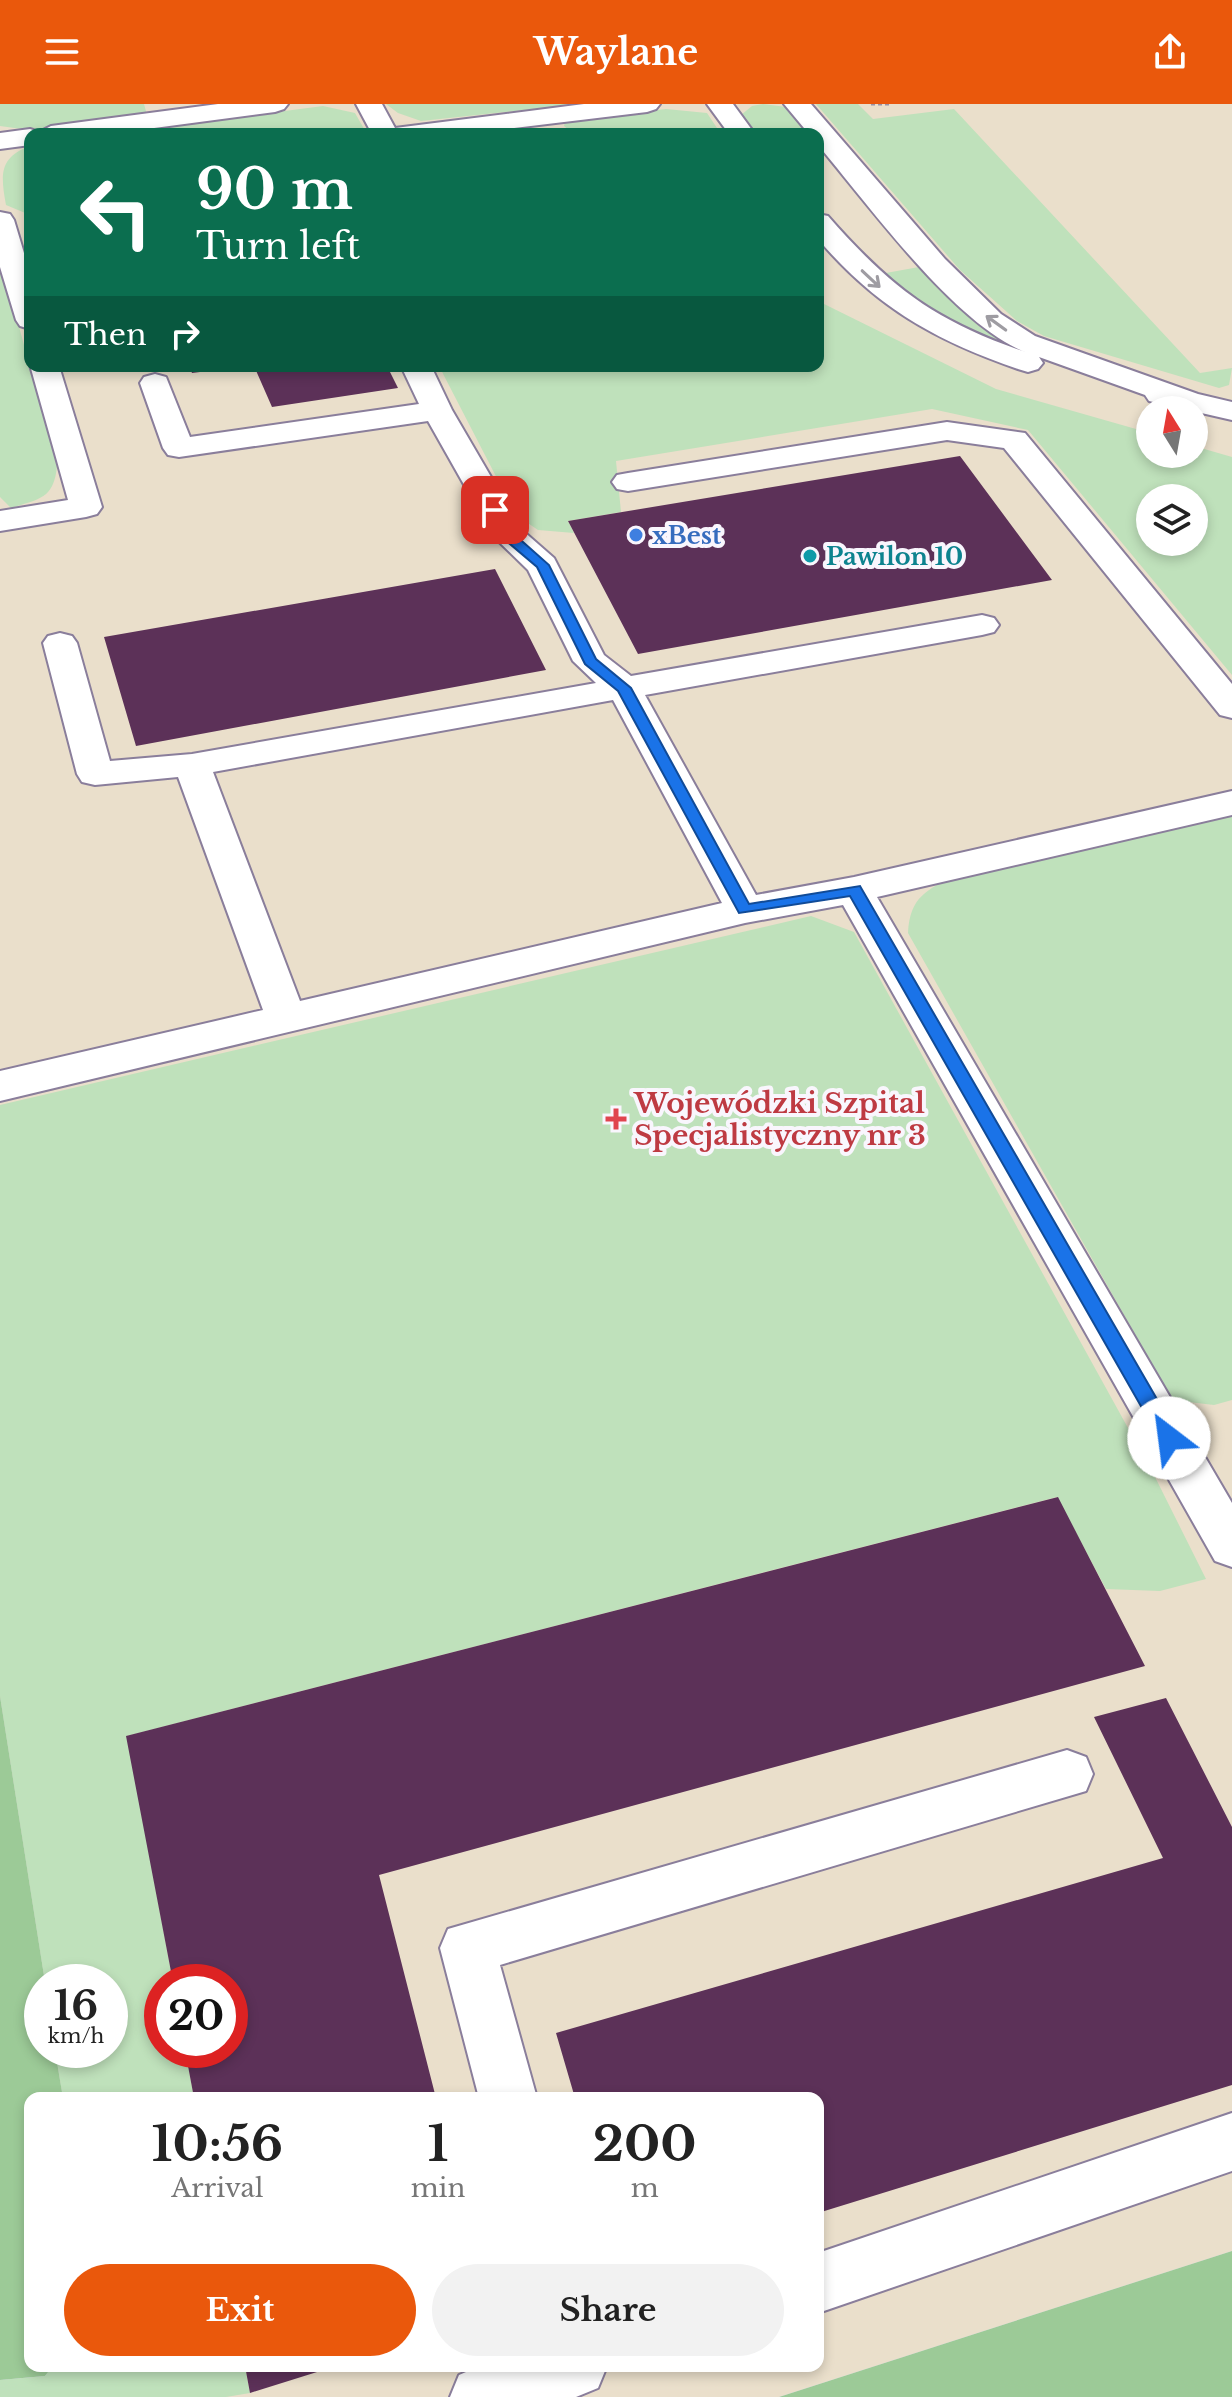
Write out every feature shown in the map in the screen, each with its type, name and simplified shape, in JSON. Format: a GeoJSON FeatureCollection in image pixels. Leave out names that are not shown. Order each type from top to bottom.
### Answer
{"type":"FeatureCollection","features":[{"type":"Feature","properties":{"kind":"lane"},"geometry":{"type":"LineString","coordinates":[[96,128],[275,104]]}},
{"type":"Feature","properties":{"kind":"lane"},"geometry":{"type":"LineString","coordinates":[[369,104],[382,128]]}},
{"type":"Feature","properties":{"kind":"lane"},"geometry":{"type":"LineString","coordinates":[[451,128],[647,104]]}},
{"type":"Feature","properties":{"kind":"lane"},"geometry":{"type":"LineString","coordinates":[[720,104],[738,128]]}},
{"type":"Feature","properties":{"kind":"lane"},"geometry":{"type":"LineString","coordinates":[[797,104],[818,128]]}},
{"type":"Feature","properties":{"kind":"lane"},"geometry":{"type":"LineString","coordinates":[[824,136],[935,265],[991,320],[1025,342],[1176,396]]}},
{"type":"Feature","properties":{"kind":"lane"},"geometry":{"type":"LineString","coordinates":[[0,141],[24,138]]}},
{"type":"Feature","properties":{"kind":"lane"},"geometry":{"type":"LineString","coordinates":[[11,225],[24,290]]}},
{"type":"Feature","properties":{"kind":"lane"},"geometry":{"type":"LineString","coordinates":[[824,229],[866,276],[920,318],[975,345],[1079,381],[1164,396]]}},
{"type":"Feature","properties":{"kind":"lane"},"geometry":{"type":"LineString","coordinates":[[0,521],[86,507],[46,372]]}},
{"type":"Feature","properties":{"kind":"lane"},"geometry":{"type":"LineString","coordinates":[[419,372],[437,410],[509,536],[542,565],[590,661],[624,688],[745,910]]}},
{"type":"Feature","properties":{"kind":"lane"},"geometry":{"type":"LineString","coordinates":[[155,383],[179,448],[437,410]]}},
{"type":"Feature","properties":{"kind":"lane"},"geometry":{"type":"LineString","coordinates":[[1208,405],[1232,411]]}},
{"type":"Feature","properties":{"kind":"lane"},"geometry":{"type":"LineString","coordinates":[[628,482],[947,431],[1014,440],[1232,707]]}},
{"type":"Feature","properties":{"kind":"lane"},"geometry":{"type":"LineString","coordinates":[[60,643],[95,774],[192,765],[982,625]]}},
{"type":"Feature","properties":{"kind":"lane"},"geometry":{"type":"LineString","coordinates":[[192,765],[286,1018]]}},
{"type":"Feature","properties":{"kind":"lane"},"geometry":{"type":"LineString","coordinates":[[0,1086],[745,910],[854,890],[1232,803]]}},
{"type":"Feature","properties":{"kind":"lane"},"geometry":{"type":"LineString","coordinates":[[854,890],[1232,1547]]}},
{"type":"Feature","properties":{"kind":"lane"},"geometry":{"type":"LineString","coordinates":[[506,2092],[468,1948],[1067,1774]]}},
{"type":"Feature","properties":{"kind":"lane"},"geometry":{"type":"LineString","coordinates":[[824,2281],[1232,2142]]}},
{"type":"Feature","properties":{"kind":"lane"},"geometry":{"type":"LineString","coordinates":[[481,2397],[558,2372]]}},
{"type":"Feature","properties":{"kind":"path"},"geometry":{"type":"LineString","coordinates":[[871,104],[890,104]]}},
{"type":"Feature","properties":{"kind":"shaded area","name":"Wojewódzki Szpital Specjalistyczny nr 3"},"geometry":{"type":"Polygon","coordinates":[[[0,104],[1232,104],[1232,2251],[779,2397],[109,2397],[105,2372],[824,2372],[824,2092],[62,2092],[58,2068],[128,2068],[128,1964],[42,1964],[0,1696],[0,104]]]}},
{"type":"Feature","properties":{"kind":"green space"},"geometry":{"type":"Polygon","coordinates":[[[0,104],[144,104],[147,115],[45,128],[0,126],[0,104]]]}},
{"type":"Feature","properties":{"kind":"green space"},"geometry":{"type":"Polygon","coordinates":[[[386,104],[581,104],[421,121],[398,113],[386,104]]]}},
{"type":"Feature","properties":{"kind":"green space"},"geometry":{"type":"Polygon","coordinates":[[[816,104],[858,104],[873,119],[954,109],[1200,373],[1232,368],[1229,385],[1219,388],[1044,336],[1017,321],[960,270],[816,104]]]}},
{"type":"Feature","properties":{"kind":"green space"},"geometry":{"type":"Polygon","coordinates":[[[323,106],[355,113],[364,128],[156,128],[323,106]]]}},
{"type":"Feature","properties":{"kind":"green space"},"geometry":{"type":"Polygon","coordinates":[[[752,106],[786,107],[805,128],[750,128],[741,115],[752,106]]]}},
{"type":"Feature","properties":{"kind":"green space"},"geometry":{"type":"Polygon","coordinates":[[[666,109],[707,113],[717,128],[567,128],[564,126],[565,121],[666,109]]]}},
{"type":"Feature","properties":{"kind":"green space"},"geometry":{"type":"Polygon","coordinates":[[[24,148],[24,212],[6,205],[3,184],[4,168],[24,148]]]}},
{"type":"Feature","properties":{"kind":"green space"},"geometry":{"type":"Polygon","coordinates":[[[0,257],[24,345],[24,372],[31,372],[57,466],[52,485],[43,496],[11,508],[0,497],[0,257]]]}},
{"type":"Feature","properties":{"kind":"green space"},"geometry":{"type":"Polygon","coordinates":[[[919,267],[1097,376],[974,336],[889,282],[886,273],[919,267]]]}},
{"type":"Feature","properties":{"kind":"green space"},"geometry":{"type":"Polygon","coordinates":[[[824,304],[996,389],[1136,429],[1136,468],[1208,468],[1208,450],[1232,457],[1232,675],[1028,430],[932,409],[616,461],[621,512],[568,521],[574,533],[538,530],[516,515],[442,372],[824,372],[824,304]]]}},
{"type":"Feature","properties":{"kind":"green space"},"geometry":{"type":"Polygon","coordinates":[[[1232,810],[1232,1400],[1214,1405],[1172,1400],[908,933],[912,910],[922,896],[958,874],[1232,810]]]}},
{"type":"Feature","properties":{"kind":"green space"},"geometry":{"type":"Polygon","coordinates":[[[811,916],[854,932],[1154,1475],[1206,1579],[1160,1591],[1106,1589],[1057,1497],[127,1736],[170,1964],[144,1964],[144,2068],[188,2068],[193,2092],[62,2092],[58,2068],[128,2068],[128,1964],[42,1964],[0,1696],[0,1105],[811,916]]]}},
{"type":"Feature","properties":{"kind":"green space"},"geometry":{"type":"Polygon","coordinates":[[[0,1696],[42,1964],[24,1964],[24,2068],[58,2068],[62,2092],[24,2092],[24,2372],[48,2372],[45,2376],[0,2380],[0,1696]]]}},
{"type":"Feature","properties":{"kind":"green space"},"geometry":{"type":"Polygon","coordinates":[[[1232,2251],[1232,2397],[779,2397],[1232,2251]]]}},
{"type":"Feature","properties":{"kind":"green space"},"geometry":{"type":"Polygon","coordinates":[[[48,2372],[246,2372],[250,2393],[226,2397],[0,2397],[0,2380],[45,2376],[48,2372]]]}},
{"type":"Feature","properties":{"kind":"building"},"geometry":{"type":"Polygon","coordinates":[[[257,372],[390,372],[398,388],[272,407],[257,372]]]}},
{"type":"Feature","properties":{"kind":"building","name":"Pawilon 10"},"geometry":{"type":"Polygon","coordinates":[[[960,456],[1052,580],[638,654],[568,521],[960,456]]]}},
{"type":"Feature","properties":{"kind":"building"},"geometry":{"type":"Polygon","coordinates":[[[495,569],[546,670],[136,746],[104,637],[495,569]]]}},
{"type":"Feature","properties":{"kind":"building"},"geometry":{"type":"Polygon","coordinates":[[[1058,1497],[1145,1666],[379,1875],[434,2092],[193,2092],[188,2068],[248,2068],[248,1964],[170,1964],[126,1736],[1058,1497]]]}},
{"type":"Feature","properties":{"kind":"building"},"geometry":{"type":"Polygon","coordinates":[[[1166,1698],[1232,1827],[1232,2085],[824,2211],[824,2092],[573,2092],[556,2033],[1163,1858],[1094,1717],[1166,1698]]]}},
{"type":"Feature","properties":{"kind":"building"},"geometry":{"type":"Polygon","coordinates":[[[246,2372],[317,2372],[250,2393],[246,2372]]]}},
{"type":"Feature","properties":{"kind":"place","name":"xBest"},"geometry":{"type":"Point","coordinates":[636,535]}},
{"type":"Feature","properties":{"kind":"place","name":"Pawilon 10"},"geometry":{"type":"Point","coordinates":[810,556]}},
{"type":"Feature","properties":{"kind":"place","name":"Wojewódzki Szpital Specjalistyczny nr 3"},"geometry":{"type":"Point","coordinates":[616,1119]}},
{"type":"Feature","properties":{"kind":"route"},"geometry":{"type":"LineString","coordinates":[[495,510],[509,536],[542,565],[590,661],[624,688],[745,910],[854,890],[1169,1438]]}}]}
